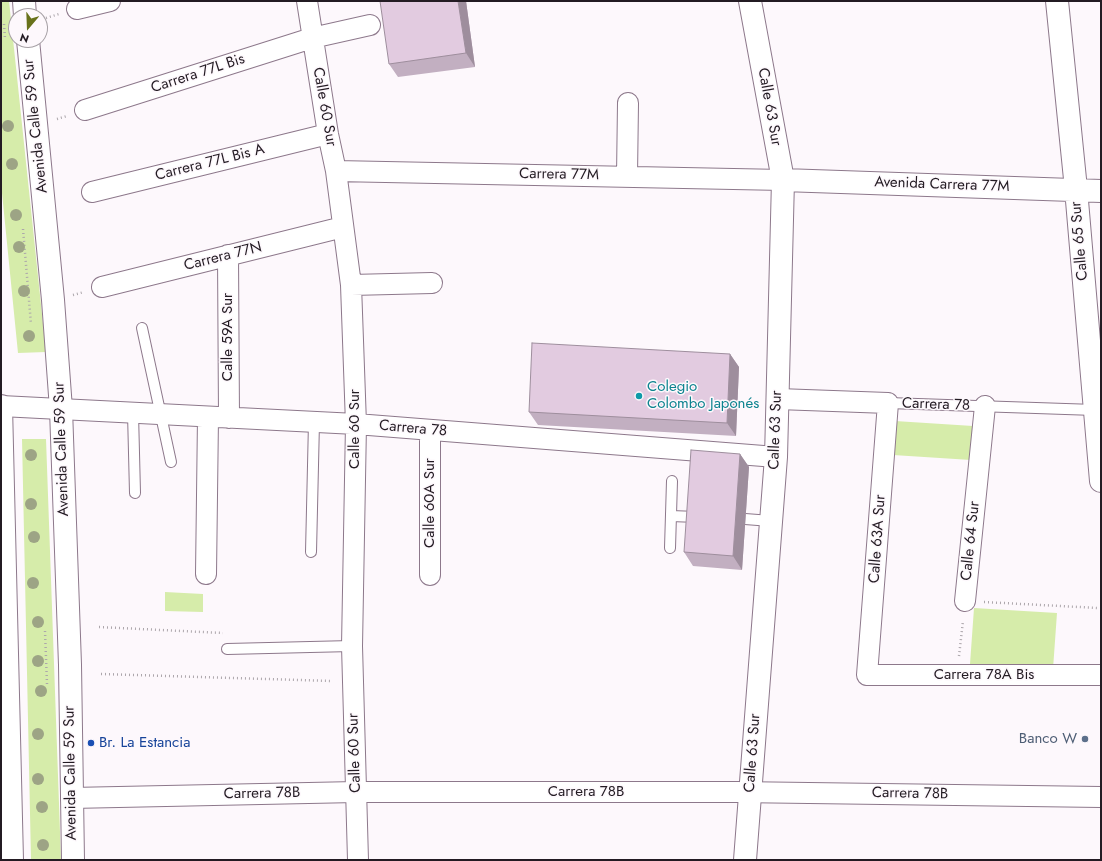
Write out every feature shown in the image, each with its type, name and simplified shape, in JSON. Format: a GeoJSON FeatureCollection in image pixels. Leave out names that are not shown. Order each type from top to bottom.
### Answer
{"type":"FeatureCollection","features":[{"type":"Feature","properties":{"kind":"main road","name":"Calle 63 Sur"},"geometry":{"type":"LineString","coordinates":[[745,860],[776,457],[783,180],[750,1]]}},
{"type":"Feature","properties":{"kind":"main road","name":"Calle 65 Sur"},"geometry":{"type":"LineString","coordinates":[[1057,1],[1076,189],[1101,481]]}},
{"type":"Feature","properties":{"kind":"main road","name":"Avenida Calle 59 Sur"},"geometry":{"type":"LineString","coordinates":[[29,48],[53,300],[61,409],[69,657],[73,860]]}},
{"type":"Feature","properties":{"kind":"main road","name":"Avenida Carrera 77M"},"geometry":{"type":"LineString","coordinates":[[783,180],[1101,190]]}},
{"type":"Feature","properties":{"kind":"main road"},"geometry":{"type":"LineString","coordinates":[[1,406],[6,811],[12,860]]}},
{"type":"Feature","properties":{"kind":"street"},"geometry":{"type":"LineString","coordinates":[[77,9],[110,1]]}},
{"type":"Feature","properties":{"kind":"street","name":"Calle 60 Sur"},"geometry":{"type":"LineString","coordinates":[[307,1],[328,134],[336,171],[351,285],[356,424],[352,646],[358,860]]}},
{"type":"Feature","properties":{"kind":"street","name":"Carrera 77L Bis"},"geometry":{"type":"LineString","coordinates":[[84,110],[312,38],[370,25]]}},
{"type":"Feature","properties":{"kind":"street"},"geometry":{"type":"LineString","coordinates":[[627,176],[628,103]]}},
{"type":"Feature","properties":{"kind":"street","name":"Carrera 77L Bis A"},"geometry":{"type":"LineString","coordinates":[[92,192],[328,134]]}},
{"type":"Feature","properties":{"kind":"street","name":"Carrera 77M"},"geometry":{"type":"LineString","coordinates":[[336,171],[783,180]]}},
{"type":"Feature","properties":{"kind":"street","name":"Carrera 77N"},"geometry":{"type":"LineString","coordinates":[[102,287],[343,227]]}},
{"type":"Feature","properties":{"kind":"street","name":"Calle 59A Sur"},"geometry":{"type":"LineString","coordinates":[[228,255],[229,418]]}},
{"type":"Feature","properties":{"kind":"street"},"geometry":{"type":"LineString","coordinates":[[351,285],[432,283]]}},
{"type":"Feature","properties":{"kind":"street","name":"Carrera 78"},"geometry":{"type":"LineString","coordinates":[[778,399],[888,403]]}},
{"type":"Feature","properties":{"kind":"street","name":"Calle 63A Sur"},"geometry":{"type":"LineString","coordinates":[[867,675],[888,403]]}},
{"type":"Feature","properties":{"kind":"street","name":"Carrera 78"},"geometry":{"type":"LineString","coordinates":[[1,406],[356,424],[776,457]]}},
{"type":"Feature","properties":{"kind":"street","name":"Calle 64 Sur"},"geometry":{"type":"LineString","coordinates":[[965,601],[985,406]]}},
{"type":"Feature","properties":{"kind":"street"},"geometry":{"type":"LineString","coordinates":[[206,574],[208,417]]}},
{"type":"Feature","properties":{"kind":"street","name":"Calle 60A Sur"},"geometry":{"type":"LineString","coordinates":[[430,430],[430,575]]}},
{"type":"Feature","properties":{"kind":"street","name":"Carrera 78A Bis"},"geometry":{"type":"LineString","coordinates":[[867,675],[1101,675]]}},
{"type":"Feature","properties":{"kind":"street","name":"Carrera 78B"},"geometry":{"type":"LineString","coordinates":[[71,798],[356,792],[750,792],[1101,797]]}},
{"type":"Feature","properties":{"kind":"lane"},"geometry":{"type":"LineString","coordinates":[[142,328],[171,462]]}},
{"type":"Feature","properties":{"kind":"lane","name":"Carrera 78"},"geometry":{"type":"LineString","coordinates":[[888,403],[1095,410]]}},
{"type":"Feature","properties":{"kind":"lane"},"geometry":{"type":"LineString","coordinates":[[133,413],[135,493]]}},
{"type":"Feature","properties":{"kind":"lane"},"geometry":{"type":"LineString","coordinates":[[311,552],[314,422]]}},
{"type":"Feature","properties":{"kind":"lane"},"geometry":{"type":"LineString","coordinates":[[670,548],[672,481]]}},
{"type":"Feature","properties":{"kind":"lane"},"geometry":{"type":"LineString","coordinates":[[671,516],[697,517]]}},
{"type":"Feature","properties":{"kind":"lane"},"geometry":{"type":"LineString","coordinates":[[745,519],[771,521]]}},
{"type":"Feature","properties":{"kind":"lane"},"geometry":{"type":"LineString","coordinates":[[227,649],[352,646]]}},
{"type":"Feature","properties":{"kind":"path"},"geometry":{"type":"LineString","coordinates":[[36,126],[84,110]]}},
{"type":"Feature","properties":{"kind":"path"},"geometry":{"type":"LineString","coordinates":[[53,300],[102,287]]}},
{"type":"Feature","properties":{"kind":"path"},"geometry":{"type":"LineString","coordinates":[[965,601],[1098,608]]}},
{"type":"Feature","properties":{"kind":"path","name":"Calle 64 Sur"},"geometry":{"type":"LineString","coordinates":[[958,675],[965,601]]}},
{"type":"Feature","properties":{"kind":"path"},"geometry":{"type":"LineString","coordinates":[[101,674],[336,681]]}},
{"type":"Feature","properties":{"kind":"green space"},"geometry":{"type":"Polygon","coordinates":[[[1,1],[9,1],[8,48],[14,48],[46,352],[18,353],[1,183],[1,1]]]}},
{"type":"Feature","properties":{"kind":"green space"},"geometry":{"type":"Polygon","coordinates":[[[895,421],[973,426],[971,460],[893,455],[895,421]]]}},
{"type":"Feature","properties":{"kind":"green space"},"geometry":{"type":"Polygon","coordinates":[[[22,439],[46,439],[61,860],[31,860],[22,439]]]}},
{"type":"Feature","properties":{"kind":"green space"},"geometry":{"type":"Polygon","coordinates":[[[165,592],[203,594],[203,612],[165,611],[165,592]]]}},
{"type":"Feature","properties":{"kind":"green space"},"geometry":{"type":"Polygon","coordinates":[[[974,608],[1057,613],[1053,669],[970,664],[974,608]]]}},
{"type":"Feature","properties":{"kind":"building"},"geometry":{"type":"Polygon","coordinates":[[[380,1],[458,1],[466,53],[389,64],[380,1]]]}},
{"type":"Feature","properties":{"kind":"building","name":"Colegio Colombo Japonés"},"geometry":{"type":"Polygon","coordinates":[[[532,343],[730,354],[727,423],[529,412],[532,343]]]}},
{"type":"Feature","properties":{"kind":"building"},"geometry":{"type":"Polygon","coordinates":[[[691,450],[740,454],[733,556],[684,552],[691,450]]]}},
{"type":"Feature","properties":{"kind":"place","name":"Colegio Colombo Japonés"},"geometry":{"type":"Point","coordinates":[639,396]}},
{"type":"Feature","properties":{"kind":"place","name":"Banco W"},"geometry":{"type":"Point","coordinates":[1085,739]}},
{"type":"Feature","properties":{"kind":"place","name":"Br. La Estancia"},"geometry":{"type":"Point","coordinates":[91,743]}}]}
